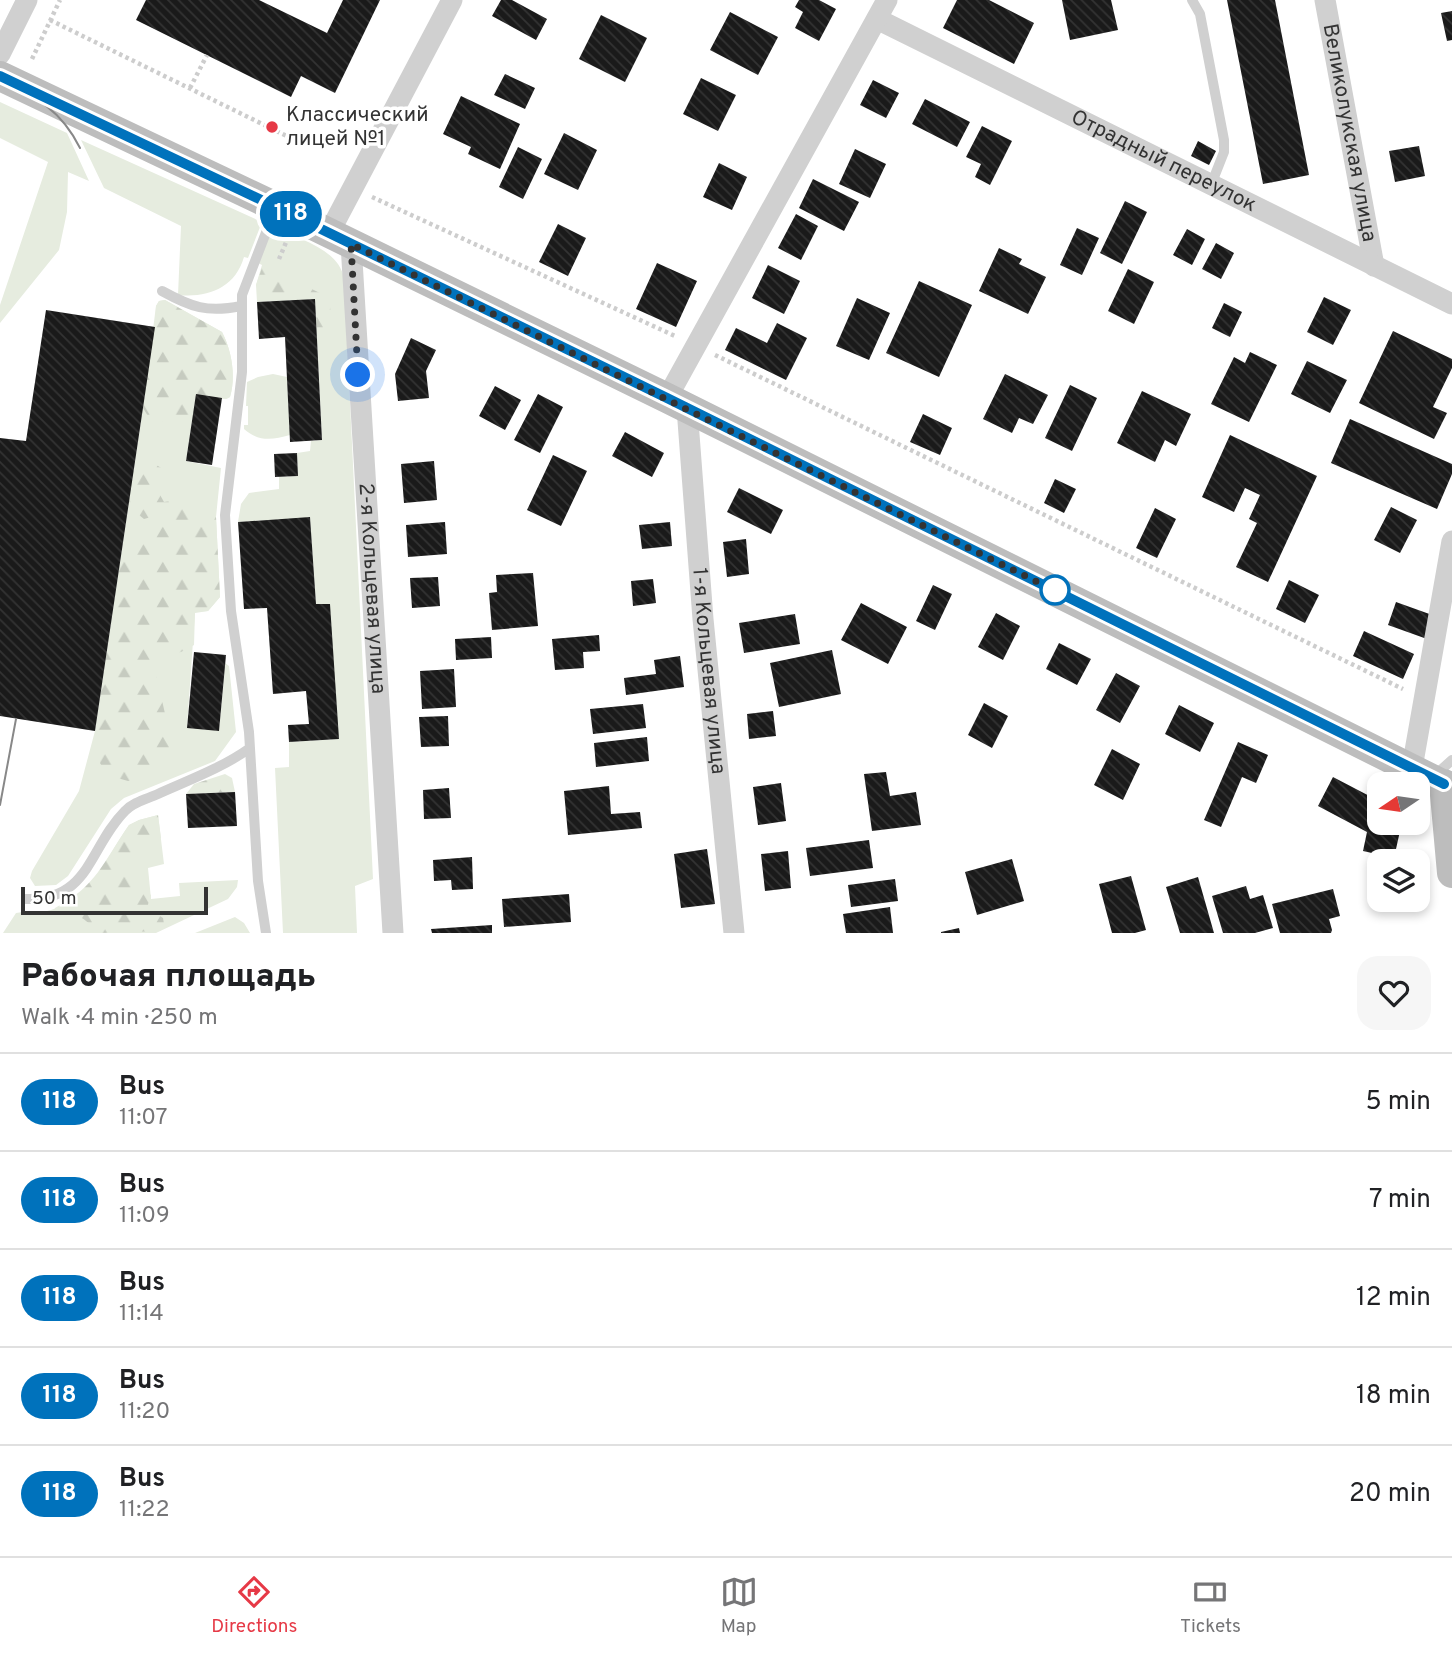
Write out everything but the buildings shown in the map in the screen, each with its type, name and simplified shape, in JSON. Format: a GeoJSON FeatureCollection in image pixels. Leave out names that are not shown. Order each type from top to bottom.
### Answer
{"type":"FeatureCollection","features":[{"type":"Feature","properties":{"kind":"street"},"geometry":{"type":"LineString","coordinates":[[0,54],[27,0]]}},
{"type":"Feature","properties":{"kind":"street"},"geometry":{"type":"LineString","coordinates":[[340,239],[353,188],[453,0]]}},
{"type":"Feature","properties":{"kind":"street","name":"Великолукская улица"},"geometry":{"type":"LineString","coordinates":[[1325,0],[1374,266]]}},
{"type":"Feature","properties":{"kind":"street"},"geometry":{"type":"LineString","coordinates":[[677,403],[695,345],[882,9]]}},
{"type":"Feature","properties":{"kind":"street","name":"Отрадный переулок"},"geometry":{"type":"LineString","coordinates":[[882,9],[1211,185],[1452,304]]}},
{"type":"Feature","properties":{"kind":"street"},"geometry":{"type":"LineString","coordinates":[[0,76],[276,207],[1439,776]]}},
{"type":"Feature","properties":{"kind":"street","name":"2-я Кольцевая улица"},"geometry":{"type":"LineString","coordinates":[[340,239],[393,933]]}},
{"type":"Feature","properties":{"kind":"street","name":"1-я Кольцевая улица"},"geometry":{"type":"LineString","coordinates":[[677,403],[703,619],[734,933]]}},
{"type":"Feature","properties":{"kind":"street"},"geometry":{"type":"LineString","coordinates":[[1452,541],[1425,700],[1439,776],[1452,873]]}},
{"type":"Feature","properties":{"kind":"lane"},"geometry":{"type":"LineString","coordinates":[[1192,0],[1199,14],[1224,140],[1224,152],[1211,185]]}},
{"type":"Feature","properties":{"kind":"lane"},"geometry":{"type":"LineString","coordinates":[[266,933],[258,881],[250,748],[231,611],[225,525],[242,372],[241,306],[246,284],[276,207]]}},
{"type":"Feature","properties":{"kind":"lane"},"geometry":{"type":"LineString","coordinates":[[162,291],[202,309],[241,306]]}},
{"type":"Feature","properties":{"kind":"lane"},"geometry":{"type":"LineString","coordinates":[[26,899],[43,899],[75,884],[125,810],[224,765],[250,748]]}},
{"type":"Feature","properties":{"kind":"path"},"geometry":{"type":"LineString","coordinates":[[32,59],[60,0]]}},
{"type":"Feature","properties":{"kind":"path"},"geometry":{"type":"LineString","coordinates":[[50,20],[297,141]]}},
{"type":"Feature","properties":{"kind":"path"},"geometry":{"type":"LineString","coordinates":[[190,88],[207,55]]}},
{"type":"Feature","properties":{"kind":"path"},"geometry":{"type":"LineString","coordinates":[[353,188],[695,345],[1425,700]]}},
{"type":"Feature","properties":{"kind":"green space"},"geometry":{"type":"Polygon","coordinates":[[[0,102],[67,133],[89,181],[68,172],[67,212],[59,250],[0,323],[0,305],[48,162],[0,138],[0,102]]]}},
{"type":"Feature","properties":{"kind":"green space"},"geometry":{"type":"Polygon","coordinates":[[[81,140],[262,222],[248,258],[244,257],[234,276],[219,289],[200,295],[178,295],[181,226],[104,188],[81,140]]]}},
{"type":"Feature","properties":{"kind":"green space"},"geometry":{"type":"Polygon","coordinates":[[[273,227],[305,240],[325,252],[334,259],[344,278],[373,879],[355,886],[357,933],[283,933],[275,768],[289,767],[289,742],[338,739],[316,604],[310,518],[238,522],[241,504],[249,493],[279,489],[279,477],[298,476],[297,453],[310,451],[311,441],[322,440],[315,299],[257,302],[256,285],[262,265],[258,263],[273,227]]]}},
{"type":"Feature","properties":{"kind":"green space"},"geometry":{"type":"Polygon","coordinates":[[[263,265],[330,298],[331,334],[323,337],[317,332],[315,299],[272,301],[268,294],[256,285],[263,265]]]}},
{"type":"Feature","properties":{"kind":"green space"},"geometry":{"type":"Polygon","coordinates":[[[165,300],[222,332],[232,364],[230,397],[226,399],[196,395],[186,461],[221,468],[216,517],[220,597],[208,611],[195,613],[187,727],[219,730],[225,663],[229,666],[236,732],[215,761],[124,798],[111,809],[68,876],[56,885],[35,886],[30,878],[32,871],[79,791],[95,731],[156,306],[159,301],[165,300]]]}},
{"type":"Feature","properties":{"kind":"green space"},"geometry":{"type":"Polygon","coordinates":[[[165,300],[222,332],[232,364],[230,397],[226,399],[196,395],[191,422],[179,431],[166,422],[151,421],[143,408],[156,306],[159,301],[165,300]]]}},
{"type":"Feature","properties":{"kind":"green space"},"geometry":{"type":"Polygon","coordinates":[[[273,374],[287,377],[290,435],[260,438],[244,429],[244,425],[248,425],[247,382],[273,374]]]}},
{"type":"Feature","properties":{"kind":"green space"},"geometry":{"type":"Polygon","coordinates":[[[152,463],[162,469],[167,477],[168,485],[159,493],[164,502],[191,504],[216,517],[220,597],[208,611],[195,612],[194,645],[162,663],[156,674],[171,740],[168,759],[154,776],[128,781],[107,775],[100,763],[95,731],[123,544],[160,528],[158,520],[151,517],[144,519],[128,506],[133,471],[141,465],[152,463]]]}},
{"type":"Feature","properties":{"kind":"green space"},"geometry":{"type":"Polygon","coordinates":[[[225,774],[232,778],[235,792],[186,794],[194,784],[225,774]]]}},
{"type":"Feature","properties":{"kind":"green space"},"geometry":{"type":"Polygon","coordinates":[[[158,815],[164,864],[148,868],[151,899],[180,896],[179,883],[238,880],[237,887],[228,899],[156,933],[3,933],[16,913],[43,912],[72,900],[84,890],[104,865],[129,825],[158,815]]]}},
{"type":"Feature","properties":{"kind":"green space"},"geometry":{"type":"Polygon","coordinates":[[[158,815],[161,838],[128,858],[126,865],[142,888],[151,895],[149,909],[163,918],[164,924],[160,931],[100,933],[100,929],[78,916],[74,915],[65,920],[54,915],[55,908],[90,882],[129,825],[158,815]]]}},
{"type":"Feature","properties":{"kind":"green space"},"geometry":{"type":"Polygon","coordinates":[[[235,917],[244,923],[250,933],[195,933],[235,917]]]}},
{"type":"Feature","properties":{"kind":"tram line"},"geometry":{"type":"LineString","coordinates":[[0,81],[47,107],[65,124],[80,148]]}},
{"type":"Feature","properties":{"kind":"tram line"},"geometry":{"type":"LineString","coordinates":[[0,805],[16,719]]}},
{"type":"Feature","properties":{"kind":"bus line","name":"118"},"geometry":{"type":"LineString","coordinates":[[0,76],[667,398],[1444,784]]}},
{"type":"Feature","properties":{"kind":"place","name":"Классический лицей №1"},"geometry":{"type":"Point","coordinates":[272,127]}},
{"type":"Feature","properties":{"kind":"route"},"geometry":{"type":"LineString","coordinates":[[358,375],[351,244],[1062,594],[1055,590]]}}]}
